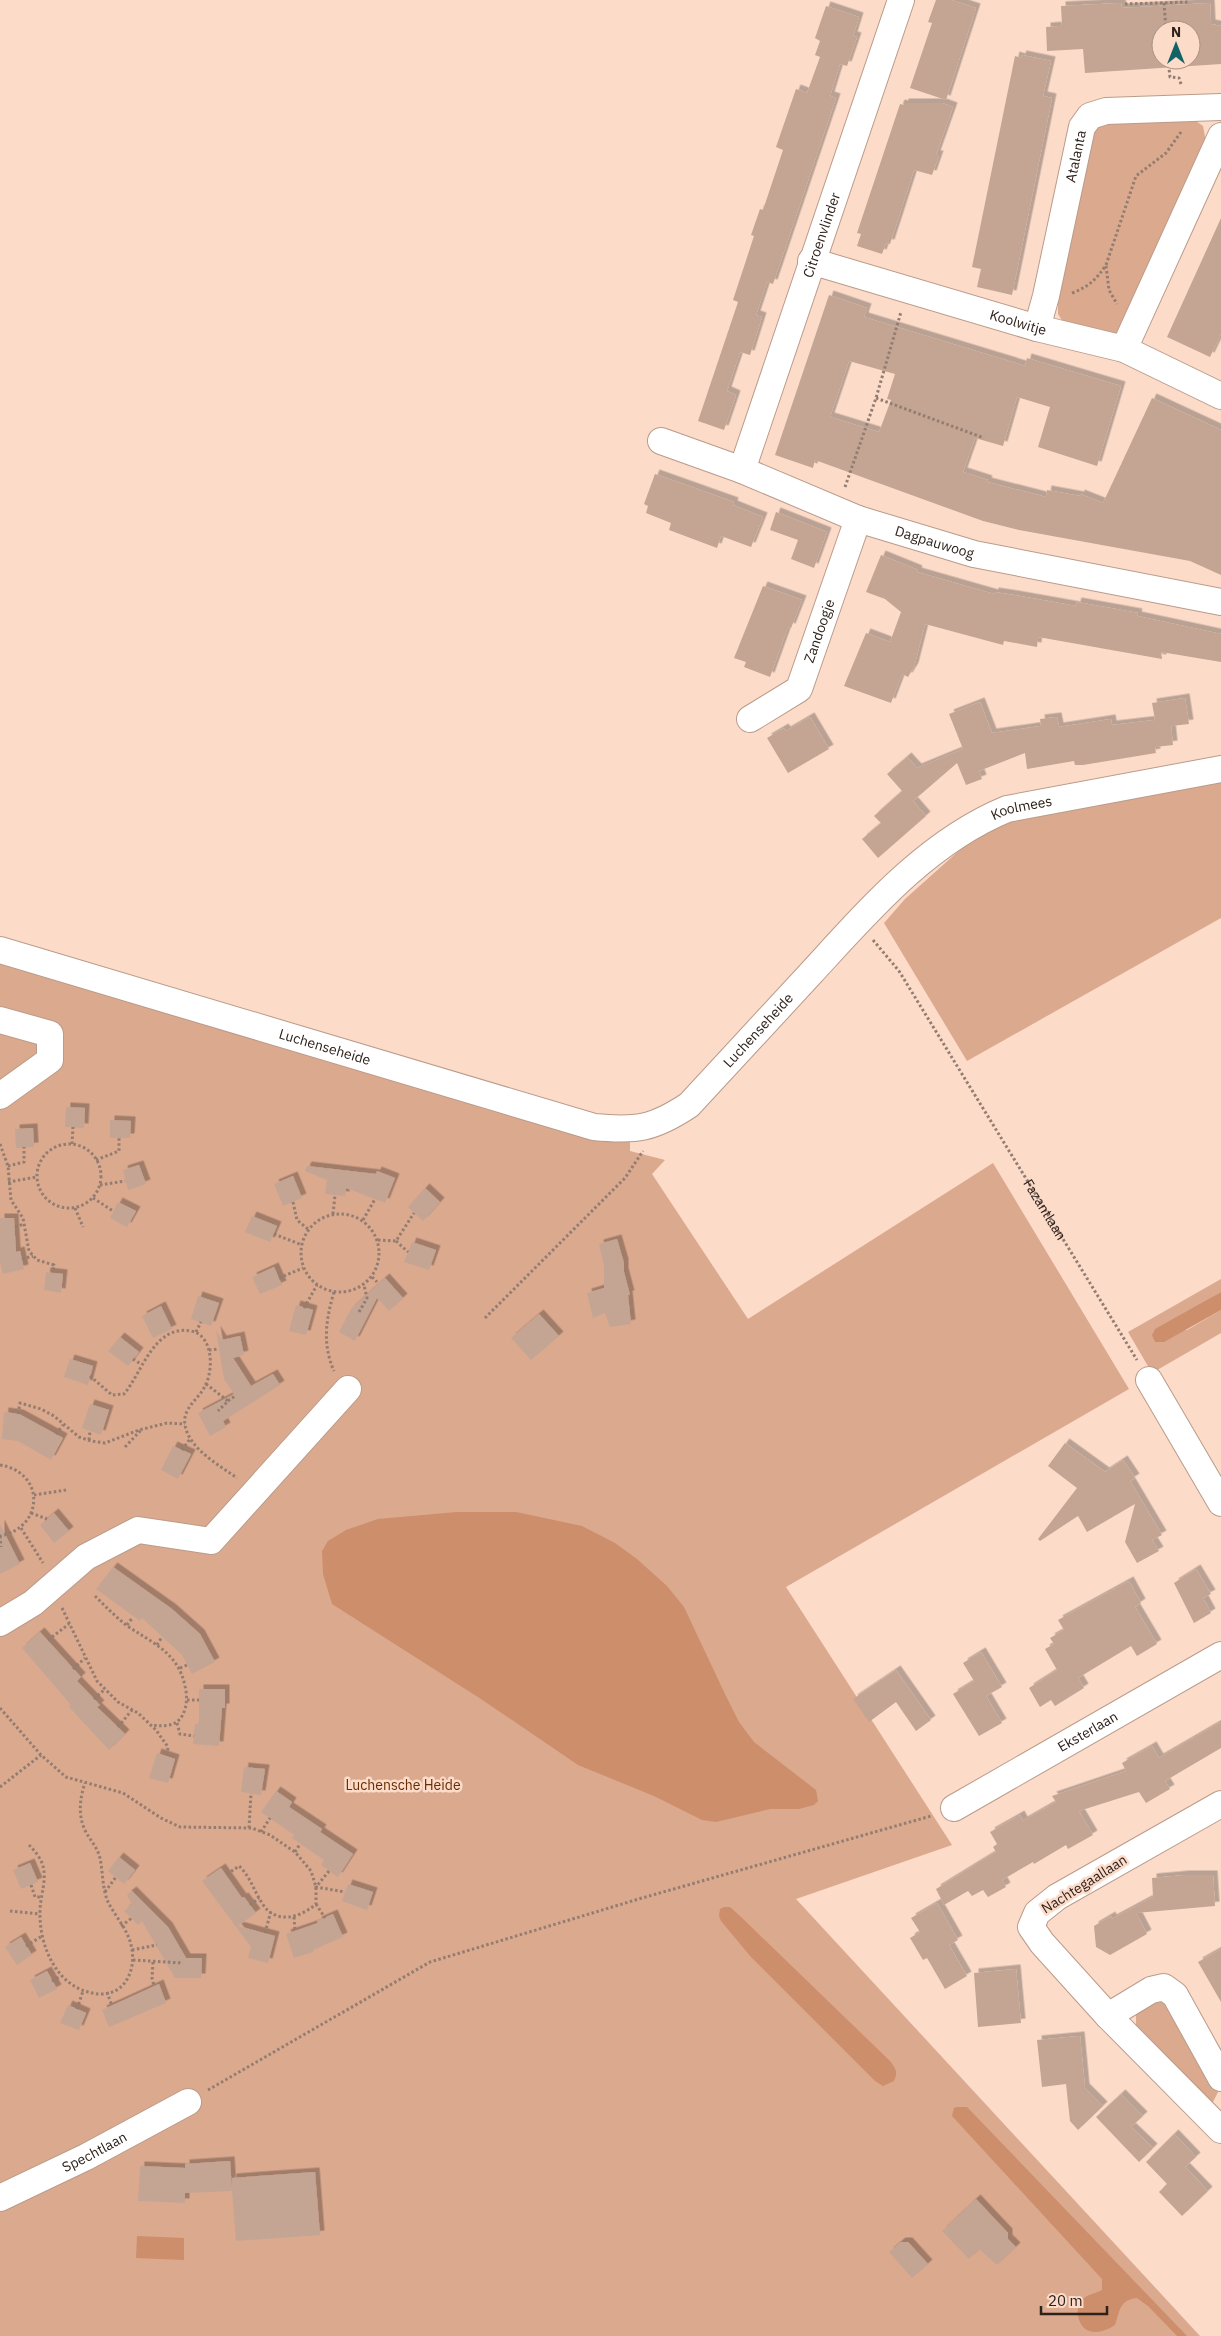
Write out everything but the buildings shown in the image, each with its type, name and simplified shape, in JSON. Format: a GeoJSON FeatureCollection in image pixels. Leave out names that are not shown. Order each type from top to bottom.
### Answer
{"type":"FeatureCollection","features":[{"type":"Feature","properties":{"kind":"street","name":"Citroenvlinder"},"geometry":{"type":"LineString","coordinates":[[742,470],[811,261],[901,0]]}},
{"type":"Feature","properties":{"kind":"street","name":"Atalanta"},"geometry":{"type":"LineString","coordinates":[[1037,328],[1046,296],[1082,127],[1090,116],[1106,111],[1221,107]]}},
{"type":"Feature","properties":{"kind":"street"},"geometry":{"type":"LineString","coordinates":[[1124,349],[1221,136]]}},
{"type":"Feature","properties":{"kind":"street","name":"Koolwitje"},"geometry":{"type":"LineString","coordinates":[[811,261],[1037,328],[1124,349],[1221,396]]}},
{"type":"Feature","properties":{"kind":"street","name":"Dagpauwoog"},"geometry":{"type":"LineString","coordinates":[[661,441],[742,470],[846,515],[974,554],[1221,602]]}},
{"type":"Feature","properties":{"kind":"street","name":"Zandoogje"},"geometry":{"type":"LineString","coordinates":[[750,719],[798,689],[846,515]]}},
{"type":"Feature","properties":{"kind":"street","name":"Koolmees"},"geometry":{"type":"LineString","coordinates":[[858,922],[930,854],[980,820],[1007,809],[1221,769]]}},
{"type":"Feature","properties":{"kind":"street","name":"Luchenseheide"},"geometry":{"type":"LineString","coordinates":[[0,950],[594,1126],[619,1129],[651,1126],[670,1118],[689,1105],[858,922]]}},
{"type":"Feature","properties":{"kind":"street"},"geometry":{"type":"LineString","coordinates":[[0,1020],[50,1034],[50,1060],[0,1096]]}},
{"type":"Feature","properties":{"kind":"street"},"geometry":{"type":"LineString","coordinates":[[1149,1380],[1221,1503]]}},
{"type":"Feature","properties":{"kind":"street"},"geometry":{"type":"LineString","coordinates":[[0,1623],[33,1603],[86,1557],[138,1530],[211,1541],[348,1389]]}},
{"type":"Feature","properties":{"kind":"street","name":"Eksterlaan"},"geometry":{"type":"LineString","coordinates":[[954,1808],[1221,1655]]}},
{"type":"Feature","properties":{"kind":"street","name":"Nachtegaallaan"},"geometry":{"type":"LineString","coordinates":[[1218,2120],[1108,2016],[1042,1943],[1031,1927],[1037,1912],[1057,1897],[1221,1804]]}},
{"type":"Feature","properties":{"kind":"street"},"geometry":{"type":"LineString","coordinates":[[1108,2016],[1151,1990],[1164,1988],[1174,1995],[1221,2078]]}},
{"type":"Feature","properties":{"kind":"street","name":"Spechtlaan"},"geometry":{"type":"LineString","coordinates":[[0,2198],[86,2157],[188,2102]]}},
{"type":"Feature","properties":{"kind":"path"},"geometry":{"type":"LineString","coordinates":[[1125,4],[1189,2]]}},
{"type":"Feature","properties":{"kind":"path"},"geometry":{"type":"LineString","coordinates":[[1164,3],[1165,20]]}},
{"type":"Feature","properties":{"kind":"path"},"geometry":{"type":"LineString","coordinates":[[1046,296],[1067,295],[1088,287],[1099,277],[1106,265],[1136,176],[1166,153],[1182,132],[1185,108]]}},
{"type":"Feature","properties":{"kind":"path"},"geometry":{"type":"LineString","coordinates":[[1106,265],[1109,290],[1115,303],[1138,319]]}},
{"type":"Feature","properties":{"kind":"path"},"geometry":{"type":"LineString","coordinates":[[846,515],[851,475],[876,398],[907,289]]}},
{"type":"Feature","properties":{"kind":"path"},"geometry":{"type":"LineString","coordinates":[[876,398],[984,438]]}},
{"type":"Feature","properties":{"kind":"path","name":"Fazantlaan"},"geometry":{"type":"LineString","coordinates":[[858,922],[899,971],[1149,1380]]}},
{"type":"Feature","properties":{"kind":"path"},"geometry":{"type":"LineString","coordinates":[[485,1318],[625,1178],[645,1148],[651,1126]]}},
{"type":"Feature","properties":{"kind":"path"},"geometry":{"type":"LineString","coordinates":[[72,1144],[73,1127]]}},
{"type":"Feature","properties":{"kind":"path"},"geometry":{"type":"LineString","coordinates":[[96,1160],[119,1151],[119,1138]]}},
{"type":"Feature","properties":{"kind":"path"},"geometry":{"type":"LineString","coordinates":[[0,1144],[8,1166],[8,1182],[12,1200],[23,1218],[27,1244],[37,1260],[54,1265],[52,1273]]}},
{"type":"Feature","properties":{"kind":"path"},"geometry":{"type":"LineString","coordinates":[[72,1144],[90,1152],[96,1160],[100,1169],[100,1185],[93,1198],[85,1204],[75,1208],[64,1208],[53,1205],[44,1198],[36,1177],[38,1166],[44,1156],[52,1149],[72,1144]]}},
{"type":"Feature","properties":{"kind":"path"},"geometry":{"type":"LineString","coordinates":[[8,1166],[24,1162],[24,1147]]}},
{"type":"Feature","properties":{"kind":"path"},"geometry":{"type":"LineString","coordinates":[[8,1182],[36,1177]]}},
{"type":"Feature","properties":{"kind":"path"},"geometry":{"type":"LineString","coordinates":[[100,1185],[125,1181]]}},
{"type":"Feature","properties":{"kind":"path"},"geometry":{"type":"LineString","coordinates":[[333,1214],[335,1195]]}},
{"type":"Feature","properties":{"kind":"path"},"geometry":{"type":"LineString","coordinates":[[93,1198],[114,1211]]}},
{"type":"Feature","properties":{"kind":"path"},"geometry":{"type":"LineString","coordinates":[[362,1220],[375,1199]]}},
{"type":"Feature","properties":{"kind":"path"},"geometry":{"type":"LineString","coordinates":[[293,1202],[297,1220],[308,1229]]}},
{"type":"Feature","properties":{"kind":"path"},"geometry":{"type":"LineString","coordinates":[[75,1208],[83,1227]]}},
{"type":"Feature","properties":{"kind":"path"},"geometry":{"type":"LineString","coordinates":[[344,1213],[362,1220],[368,1224],[378,1240],[380,1249],[379,1262],[372,1277],[353,1290],[334,1292],[317,1285],[304,1268],[300,1252],[308,1229],[318,1220],[333,1214],[344,1213]]}},
{"type":"Feature","properties":{"kind":"path"},"geometry":{"type":"LineString","coordinates":[[396,1241],[414,1213]]}},
{"type":"Feature","properties":{"kind":"path"},"geometry":{"type":"LineString","coordinates":[[15,1227],[24,1224]]}},
{"type":"Feature","properties":{"kind":"path"},"geometry":{"type":"LineString","coordinates":[[274,1234],[302,1245]]}},
{"type":"Feature","properties":{"kind":"path"},"geometry":{"type":"LineString","coordinates":[[378,1240],[396,1241],[408,1252]]}},
{"type":"Feature","properties":{"kind":"path"},"geometry":{"type":"LineString","coordinates":[[22,1259],[34,1256]]}},
{"type":"Feature","properties":{"kind":"path"},"geometry":{"type":"LineString","coordinates":[[278,1278],[304,1268]]}},
{"type":"Feature","properties":{"kind":"path"},"geometry":{"type":"LineString","coordinates":[[372,1277],[377,1282]]}},
{"type":"Feature","properties":{"kind":"path"},"geometry":{"type":"LineString","coordinates":[[358,1312],[367,1298],[364,1284]]}},
{"type":"Feature","properties":{"kind":"path"},"geometry":{"type":"LineString","coordinates":[[304,1308],[317,1285]]}},
{"type":"Feature","properties":{"kind":"path"},"geometry":{"type":"LineString","coordinates":[[334,1292],[327,1315],[325,1338],[329,1360],[340,1384],[348,1389]]}},
{"type":"Feature","properties":{"kind":"path"},"geometry":{"type":"LineString","coordinates":[[196,1332],[201,1322]]}},
{"type":"Feature","properties":{"kind":"path"},"geometry":{"type":"LineString","coordinates":[[90,1376],[112,1395],[124,1394],[132,1386],[141,1364],[171,1333],[184,1330],[196,1332],[206,1340],[209,1350],[208,1377],[206,1384],[187,1411],[185,1424],[190,1439],[201,1451],[255,1492]]}},
{"type":"Feature","properties":{"kind":"path"},"geometry":{"type":"LineString","coordinates":[[163,1334],[166,1338]]}},
{"type":"Feature","properties":{"kind":"path"},"geometry":{"type":"LineString","coordinates":[[209,1350],[218,1349]]}},
{"type":"Feature","properties":{"kind":"path"},"geometry":{"type":"LineString","coordinates":[[133,1359],[141,1364]]}},
{"type":"Feature","properties":{"kind":"path"},"geometry":{"type":"LineString","coordinates":[[206,1384],[228,1401]]}},
{"type":"Feature","properties":{"kind":"path"},"geometry":{"type":"LineString","coordinates":[[218,1411],[235,1396]]}},
{"type":"Feature","properties":{"kind":"path"},"geometry":{"type":"LineString","coordinates":[[18,1414],[20,1402],[31,1405],[54,1416],[79,1437],[105,1443],[142,1429],[167,1423],[185,1424]]}},
{"type":"Feature","properties":{"kind":"path"},"geometry":{"type":"LineString","coordinates":[[56,1434],[63,1425]]}},
{"type":"Feature","properties":{"kind":"path"},"geometry":{"type":"LineString","coordinates":[[125,1447],[142,1429]]}},
{"type":"Feature","properties":{"kind":"path"},"geometry":{"type":"LineString","coordinates":[[89,1440],[90,1431]]}},
{"type":"Feature","properties":{"kind":"path"},"geometry":{"type":"LineString","coordinates":[[182,1450],[190,1439]]}},
{"type":"Feature","properties":{"kind":"path"},"geometry":{"type":"LineString","coordinates":[[0,1465],[12,1467],[23,1474],[30,1484],[34,1495],[31,1513],[21,1528],[11,1534],[0,1536],[1,1547]]}},
{"type":"Feature","properties":{"kind":"path"},"geometry":{"type":"LineString","coordinates":[[34,1495],[66,1490]]}},
{"type":"Feature","properties":{"kind":"path"},"geometry":{"type":"LineString","coordinates":[[31,1513],[47,1519]]}},
{"type":"Feature","properties":{"kind":"path"},"geometry":{"type":"LineString","coordinates":[[21,1528],[53,1586],[68,1624],[98,1681],[118,1702],[151,1725],[168,1748],[167,1756]]}},
{"type":"Feature","properties":{"kind":"path"},"geometry":{"type":"LineString","coordinates":[[101,1594],[97,1598],[127,1625],[157,1645],[178,1663],[184,1678],[186,1700],[183,1717],[177,1723],[170,1726],[151,1725]]}},
{"type":"Feature","properties":{"kind":"path"},"geometry":{"type":"LineString","coordinates":[[127,1625],[133,1616]]}},
{"type":"Feature","properties":{"kind":"path"},"geometry":{"type":"LineString","coordinates":[[48,1640],[68,1624]]}},
{"type":"Feature","properties":{"kind":"path"},"geometry":{"type":"LineString","coordinates":[[157,1645],[162,1637]]}},
{"type":"Feature","properties":{"kind":"path"},"geometry":{"type":"LineString","coordinates":[[73,1669],[85,1658]]}},
{"type":"Feature","properties":{"kind":"path"},"geometry":{"type":"LineString","coordinates":[[180,1668],[187,1665]]}},
{"type":"Feature","properties":{"kind":"path"},"geometry":{"type":"LineString","coordinates":[[94,1699],[105,1688]]}},
{"type":"Feature","properties":{"kind":"path"},"geometry":{"type":"LineString","coordinates":[[186,1700],[199,1700]]}},
{"type":"Feature","properties":{"kind":"path"},"geometry":{"type":"LineString","coordinates":[[0,1708],[41,1755],[66,1777],[85,1784],[102,1786],[122,1793],[161,1818],[180,1827],[249,1828],[261,1832],[295,1852],[310,1871],[316,1887],[316,1904],[325,1918]]}},
{"type":"Feature","properties":{"kind":"path"},"geometry":{"type":"LineString","coordinates":[[118,1728],[132,1710]]}},
{"type":"Feature","properties":{"kind":"path"},"geometry":{"type":"LineString","coordinates":[[177,1723],[180,1734],[194,1736]]}},
{"type":"Feature","properties":{"kind":"path"},"geometry":{"type":"LineString","coordinates":[[0,1787],[41,1755]]}},
{"type":"Feature","properties":{"kind":"path"},"geometry":{"type":"LineString","coordinates":[[29,1845],[42,1863],[44,1882],[40,1914],[42,1936],[52,1962],[61,1976],[74,1988],[103,1994],[126,1982],[132,1972],[131,1944],[105,1892],[100,1858],[84,1828],[80,1810],[80,1798],[85,1784]]}},
{"type":"Feature","properties":{"kind":"path"},"geometry":{"type":"LineString","coordinates":[[249,1828],[251,1794]]}},
{"type":"Feature","properties":{"kind":"path"},"geometry":{"type":"LineString","coordinates":[[188,2102],[430,1962],[954,1808]]}},
{"type":"Feature","properties":{"kind":"path"},"geometry":{"type":"LineString","coordinates":[[261,1832],[270,1818]]}},
{"type":"Feature","properties":{"kind":"path"},"geometry":{"type":"LineString","coordinates":[[295,1852],[300,1844]]}},
{"type":"Feature","properties":{"kind":"path"},"geometry":{"type":"LineString","coordinates":[[226,1875],[239,1866],[244,1871],[262,1905],[271,1911],[289,1918],[305,1914],[316,1904]]}},
{"type":"Feature","properties":{"kind":"path"},"geometry":{"type":"LineString","coordinates":[[316,1887],[329,1871]]}},
{"type":"Feature","properties":{"kind":"path"},"geometry":{"type":"LineString","coordinates":[[105,1892],[116,1877]]}},
{"type":"Feature","properties":{"kind":"path"},"geometry":{"type":"LineString","coordinates":[[30,1885],[35,1897],[41,1897]]}},
{"type":"Feature","properties":{"kind":"path"},"geometry":{"type":"LineString","coordinates":[[316,1887],[345,1892]]}},
{"type":"Feature","properties":{"kind":"path"},"geometry":{"type":"LineString","coordinates":[[250,1906],[259,1898]]}},
{"type":"Feature","properties":{"kind":"path"},"geometry":{"type":"LineString","coordinates":[[10,1911],[40,1914]]}},
{"type":"Feature","properties":{"kind":"path"},"geometry":{"type":"LineString","coordinates":[[265,1933],[271,1911]]}},
{"type":"Feature","properties":{"kind":"path"},"geometry":{"type":"LineString","coordinates":[[294,1917],[296,1931]]}},
{"type":"Feature","properties":{"kind":"path"},"geometry":{"type":"LineString","coordinates":[[121,1926],[132,1918]]}},
{"type":"Feature","properties":{"kind":"path"},"geometry":{"type":"LineString","coordinates":[[26,1946],[42,1936]]}},
{"type":"Feature","properties":{"kind":"path"},"geometry":{"type":"LineString","coordinates":[[132,1950],[157,1945]]}},
{"type":"Feature","properties":{"kind":"path"},"geometry":{"type":"LineString","coordinates":[[133,1960],[183,1963]]}},
{"type":"Feature","properties":{"kind":"path"},"geometry":{"type":"LineString","coordinates":[[153,1962],[152,1978],[154,1986]]}},
{"type":"Feature","properties":{"kind":"path"},"geometry":{"type":"LineString","coordinates":[[52,1981],[61,1976]]}},
{"type":"Feature","properties":{"kind":"path"},"geometry":{"type":"LineString","coordinates":[[77,2009],[83,1991]]}},
{"type":"Feature","properties":{"kind":"path"},"geometry":{"type":"LineString","coordinates":[[107,1992],[112,2006]]}},
{"type":"Feature","properties":{"kind":"green space"},"geometry":{"type":"Polygon","coordinates":[[[1196,121],[1203,126],[1206,142],[1122,325],[1115,335],[1063,322],[1058,314],[1058,302],[1091,134],[1097,127],[1104,124],[1196,121]]]}},
{"type":"Feature","properties":{"kind":"green space"},"geometry":{"type":"Polygon","coordinates":[[[1221,780],[1221,918],[967,1061],[884,923],[905,899],[981,831],[1023,816],[1221,780]]]}},
{"type":"Feature","properties":{"kind":"green space","name":"Luchensche Heide"},"geometry":{"type":"Polygon","coordinates":[[[0,961],[630,1141],[630,1151],[665,1160],[652,1174],[748,1319],[993,1163],[1129,1389],[786,1587],[952,1845],[796,1899],[1200,2336],[0,2336],[0,961]]]}},
{"type":"Feature","properties":{"kind":"green space"},"geometry":{"type":"Polygon","coordinates":[[[1221,1279],[1221,1292],[1153,1332],[1187,1330],[1221,1310],[1221,1333],[1152,1373],[1128,1332],[1221,1279]]]}},
{"type":"Feature","properties":{"kind":"green space"},"geometry":{"type":"Polygon","coordinates":[[[1160,2000],[1164,2000],[1217,2087],[1218,2092],[1213,2102],[1207,2102],[1136,2026],[1136,2014],[1160,2000]]]}},
{"type":"Feature","properties":{"kind":"shaded area"},"geometry":{"type":"Polygon","coordinates":[[[1221,1292],[1221,1310],[1164,1342],[1155,1342],[1152,1335],[1155,1329],[1221,1292]]]}},
{"type":"Feature","properties":{"kind":"shaded area"},"geometry":{"type":"Polygon","coordinates":[[[457,1512],[516,1512],[582,1526],[615,1543],[637,1559],[667,1586],[684,1607],[739,1722],[754,1742],[816,1790],[818,1801],[814,1805],[799,1809],[770,1809],[716,1822],[702,1820],[654,1796],[578,1765],[481,1699],[332,1604],[323,1574],[322,1551],[328,1541],[346,1530],[378,1519],[457,1512]]]}},
{"type":"Feature","properties":{"kind":"shaded area"},"geometry":{"type":"Polygon","coordinates":[[[730,1907],[740,1916],[890,2061],[896,2071],[894,2081],[883,2086],[875,2081],[751,1957],[721,1921],[719,1916],[720,1909],[730,1907]]]}},
{"type":"Feature","properties":{"kind":"shaded area"},"geometry":{"type":"Polygon","coordinates":[[[967,2107],[1187,2336],[1177,2336],[1148,2306],[1137,2298],[1123,2304],[1115,2325],[1098,2332],[1092,2332],[1083,2327],[1078,2316],[1079,2304],[1085,2297],[1102,2290],[1102,2279],[952,2116],[954,2108],[967,2107]]]}},
{"type":"Feature","properties":{"kind":"shaded area"},"geometry":{"type":"Polygon","coordinates":[[[137,2236],[184,2238],[184,2260],[136,2258],[137,2236]]]}}]}
